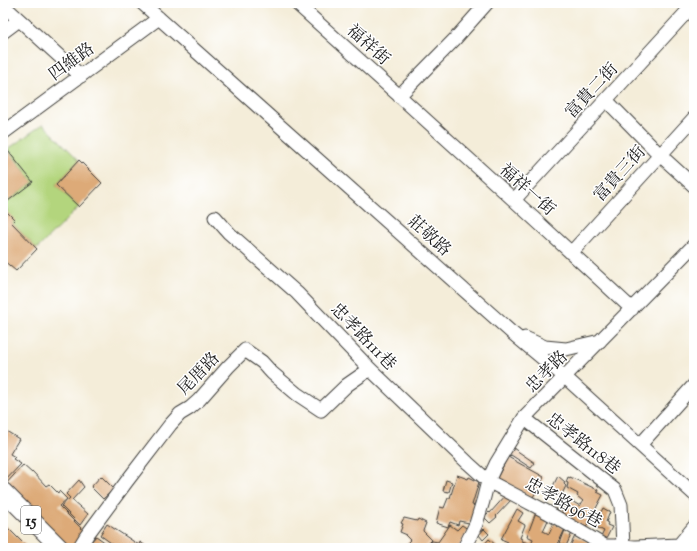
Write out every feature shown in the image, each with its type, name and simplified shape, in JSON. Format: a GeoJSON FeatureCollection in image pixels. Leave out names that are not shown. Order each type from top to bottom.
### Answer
{"type":"FeatureCollection","features":[{"type":"Feature","properties":{"kind":"main road","name":"15"},"geometry":{"type":"LineString","coordinates":[[3,492],[60,548]]}},
{"type":"Feature","properties":{"kind":"main road","name":"15"},"geometry":{"type":"LineString","coordinates":[[3,507],[46,548]]}},
{"type":"Feature","properties":{"kind":"street","name":"莊敬路"},"geometry":{"type":"LineString","coordinates":[[142,3],[511,332],[565,377],[694,494]]}},
{"type":"Feature","properties":{"kind":"street","name":"福祥街"},"geometry":{"type":"LineString","coordinates":[[296,3],[399,96]]}},
{"type":"Feature","properties":{"kind":"street"},"geometry":{"type":"LineString","coordinates":[[399,96],[455,39],[487,3]]}},
{"type":"Feature","properties":{"kind":"street","name":"富貴二街"},"geometry":{"type":"LineString","coordinates":[[514,200],[694,4]]}},
{"type":"Feature","properties":{"kind":"street"},"geometry":{"type":"LineString","coordinates":[[3,6],[81,76]]}},
{"type":"Feature","properties":{"kind":"street","name":"四維路"},"geometry":{"type":"LineString","coordinates":[[3,133],[160,18]]}},
{"type":"Feature","properties":{"kind":"street"},"geometry":{"type":"LineString","coordinates":[[3,32],[19,20]]}},
{"type":"Feature","properties":{"kind":"street","name":"福祥一街"},"geometry":{"type":"LineString","coordinates":[[399,96],[632,309]]}},
{"type":"Feature","properties":{"kind":"street"},"geometry":{"type":"LineString","coordinates":[[606,100],[660,155],[694,186]]}},
{"type":"Feature","properties":{"kind":"street","name":"富貴三街"},"geometry":{"type":"LineString","coordinates":[[571,253],[694,118]]}},
{"type":"Feature","properties":{"kind":"street","name":"忠孝路111巷"},"geometry":{"type":"LineString","coordinates":[[216,217],[228,233],[297,293],[370,369],[468,464],[488,481]]}},
{"type":"Feature","properties":{"kind":"street","name":"忠孝路"},"geometry":{"type":"LineString","coordinates":[[464,548],[476,524],[488,481],[496,464],[524,418],[694,245]]}},
{"type":"Feature","properties":{"kind":"street"},"geometry":{"type":"LineString","coordinates":[[511,332],[545,347],[552,348],[566,349],[600,341]]}},
{"type":"Feature","properties":{"kind":"street","name":"尾厝路"},"geometry":{"type":"LineString","coordinates":[[79,548],[122,487],[170,425],[180,414],[199,400],[245,350],[262,362],[272,373],[297,394],[321,410],[347,386],[370,369]]}},
{"type":"Feature","properties":{"kind":"street"},"geometry":{"type":"LineString","coordinates":[[640,445],[694,385]]}},
{"type":"Feature","properties":{"kind":"street","name":"忠孝路118巷"},"geometry":{"type":"LineString","coordinates":[[524,418],[615,490],[621,505],[623,547]]}},
{"type":"Feature","properties":{"kind":"street","name":"忠孝路96巷"},"geometry":{"type":"LineString","coordinates":[[488,481],[547,512],[605,546],[680,547]]}},
{"type":"Feature","properties":{"kind":"street"},"geometry":{"type":"LineString","coordinates":[[680,547],[694,527]]}},
{"type":"Feature","properties":{"kind":"green space"},"geometry":{"type":"Polygon","coordinates":[[[43,124],[79,160],[56,185],[79,207],[37,249],[12,223],[14,220],[6,211],[7,210],[4,204],[33,182],[8,149],[43,124]]]}},
{"type":"Feature","properties":{"kind":"building"},"geometry":{"type":"Polygon","coordinates":[[[8,151],[33,182],[4,204],[7,210],[6,211],[15,220],[12,223],[37,249],[16,271],[3,260],[3,154],[8,151]]]}},
{"type":"Feature","properties":{"kind":"building"},"geometry":{"type":"Polygon","coordinates":[[[79,160],[102,183],[79,207],[56,185],[79,160]]]}},
{"type":"Feature","properties":{"kind":"building"},"geometry":{"type":"Polygon","coordinates":[[[3,429],[19,439],[10,454],[15,457],[13,459],[21,464],[3,483],[3,429]]]}},
{"type":"Feature","properties":{"kind":"building"},"geometry":{"type":"Polygon","coordinates":[[[513,448],[535,463],[531,468],[511,455],[509,457],[507,455],[513,448]]]}},
{"type":"Feature","properties":{"kind":"building"},"geometry":{"type":"Polygon","coordinates":[[[508,457],[544,477],[532,499],[497,478],[508,457]]]}},
{"type":"Feature","properties":{"kind":"building"},"geometry":{"type":"Polygon","coordinates":[[[23,465],[32,473],[33,472],[46,486],[49,484],[67,499],[59,506],[86,533],[74,548],[66,548],[4,486],[23,465]]]}},
{"type":"Feature","properties":{"kind":"building"},"geometry":{"type":"Polygon","coordinates":[[[457,475],[468,479],[469,477],[479,482],[472,505],[476,506],[473,519],[470,520],[469,523],[459,521],[458,525],[450,522],[448,527],[436,523],[440,507],[444,508],[448,498],[450,498],[457,475]]]}},
{"type":"Feature","properties":{"kind":"building"},"geometry":{"type":"Polygon","coordinates":[[[101,476],[114,489],[103,499],[91,487],[101,476]]]}},
{"type":"Feature","properties":{"kind":"building"},"geometry":{"type":"Polygon","coordinates":[[[558,476],[565,482],[564,484],[566,486],[561,496],[551,490],[558,476]]]}},
{"type":"Feature","properties":{"kind":"building"},"geometry":{"type":"Polygon","coordinates":[[[568,477],[598,490],[597,492],[603,495],[585,529],[561,514],[570,500],[580,506],[583,501],[577,496],[578,494],[567,488],[568,483],[566,482],[568,477]]]}},
{"type":"Feature","properties":{"kind":"building"},"geometry":{"type":"Polygon","coordinates":[[[79,480],[84,487],[72,500],[88,514],[80,525],[61,506],[70,498],[66,494],[79,480]]]}},
{"type":"Feature","properties":{"kind":"building"},"geometry":{"type":"Polygon","coordinates":[[[446,480],[452,482],[449,492],[443,491],[446,480]]]}},
{"type":"Feature","properties":{"kind":"building"},"geometry":{"type":"Polygon","coordinates":[[[506,495],[512,499],[490,523],[484,517],[489,512],[490,513],[506,495]]]}},
{"type":"Feature","properties":{"kind":"building"},"geometry":{"type":"Polygon","coordinates":[[[603,508],[610,512],[606,522],[608,523],[607,525],[612,527],[606,539],[601,537],[604,531],[594,526],[603,508]]]}},
{"type":"Feature","properties":{"kind":"building"},"geometry":{"type":"Polygon","coordinates":[[[517,509],[523,513],[518,521],[525,525],[520,538],[522,541],[531,544],[533,539],[527,536],[536,512],[549,518],[543,531],[549,534],[554,523],[565,529],[556,548],[516,548],[507,545],[508,542],[501,539],[517,509]]]}},
{"type":"Feature","properties":{"kind":"building"},"geometry":{"type":"Polygon","coordinates":[[[404,518],[417,521],[418,519],[426,523],[423,531],[432,540],[424,548],[402,548],[410,540],[406,536],[407,535],[400,532],[403,524],[401,523],[404,518]]]}},
{"type":"Feature","properties":{"kind":"building"},"geometry":{"type":"Polygon","coordinates":[[[3,523],[28,548],[3,548],[3,523]]]}},
{"type":"Feature","properties":{"kind":"building"},"geometry":{"type":"Polygon","coordinates":[[[107,524],[139,545],[140,542],[149,548],[118,548],[100,535],[107,524]]]}},
{"type":"Feature","properties":{"kind":"building"},"geometry":{"type":"Polygon","coordinates":[[[450,525],[457,530],[462,525],[469,530],[458,548],[425,548],[432,541],[438,542],[450,525]]]}},
{"type":"Feature","properties":{"kind":"building"},"geometry":{"type":"Polygon","coordinates":[[[484,529],[489,534],[483,540],[479,535],[484,529]]]}},
{"type":"Feature","properties":{"kind":"building"},"geometry":{"type":"Polygon","coordinates":[[[565,530],[572,533],[566,546],[560,543],[565,530]]]}},
{"type":"Feature","properties":{"kind":"building"},"geometry":{"type":"Polygon","coordinates":[[[96,536],[113,548],[86,548],[96,536]]]}},
{"type":"Feature","properties":{"kind":"building"},"geometry":{"type":"Polygon","coordinates":[[[575,536],[596,545],[595,548],[569,548],[575,536]]]}},
{"type":"Feature","properties":{"kind":"building"},"geometry":{"type":"Polygon","coordinates":[[[489,539],[499,548],[481,548],[489,539]]]}}]}
